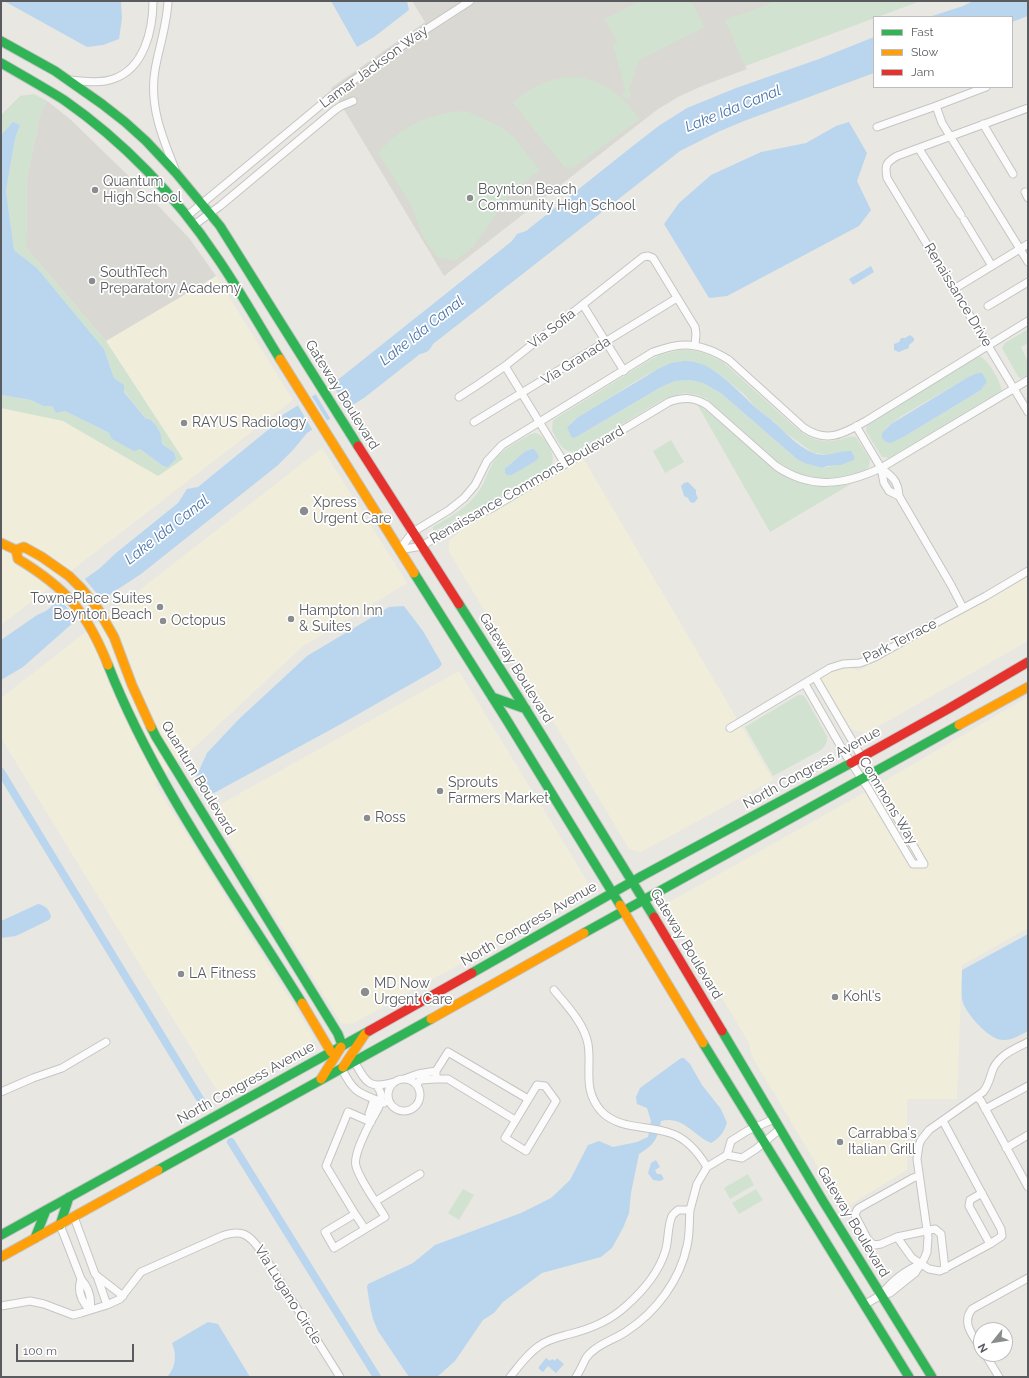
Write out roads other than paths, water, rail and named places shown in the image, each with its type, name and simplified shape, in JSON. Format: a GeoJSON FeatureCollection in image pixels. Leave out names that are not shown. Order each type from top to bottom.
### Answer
{"type":"FeatureCollection","features":[{"type":"Feature","properties":{"kind":"main road","name":"Gateway Boulevard"},"geometry":{"type":"LineString","coordinates":[[1,41],[69,80],[125,122],[151,146],[176,173],[210,213],[232,244],[339,417],[526,709],[632,881],[780,1129],[932,1377]]}},
{"type":"Feature","properties":{"kind":"main road"},"geometry":{"type":"LineString","coordinates":[[1,63],[14,69],[61,99],[104,131],[146,170],[187,216],[224,268],[322,428],[492,697],[764,1143],[909,1377]]}},
{"type":"Feature","properties":{"kind":"main road","name":"Quantum Boulevard"},"geometry":{"type":"LineString","coordinates":[[1,543],[16,550],[24,547],[42,557],[69,576],[91,600],[102,615],[114,637],[132,685],[156,737],[326,1014],[338,1034],[342,1045]]}},
{"type":"Feature","properties":{"kind":"main road","name":"Quantum Boulevard"},"geometry":{"type":"LineString","coordinates":[[16,550],[18,559],[35,568],[58,585],[90,624],[104,653],[127,712],[151,757],[331,1052]]}},
{"type":"Feature","properties":{"kind":"main road","name":"North Congress Avenue"},"geometry":{"type":"LineString","coordinates":[[1,1235],[458,981],[612,892],[851,763],[978,692],[1028,662]]}},
{"type":"Feature","properties":{"kind":"main road"},"geometry":{"type":"LineString","coordinates":[[1,1258],[1028,687]]}},
{"type":"Feature","properties":{"kind":"main road"},"geometry":{"type":"LineString","coordinates":[[492,697],[526,709]]}},
{"type":"Feature","properties":{"kind":"main road"},"geometry":{"type":"LineString","coordinates":[[342,1069],[366,1032]]}},
{"type":"Feature","properties":{"kind":"main road"},"geometry":{"type":"LineString","coordinates":[[320,1081],[342,1045]]}},
{"type":"Feature","properties":{"kind":"main road"},"geometry":{"type":"LineString","coordinates":[[60,1224],[70,1197]]}},
{"type":"Feature","properties":{"kind":"main road"},"geometry":{"type":"LineString","coordinates":[[35,1238],[46,1210]]}},
{"type":"Feature","properties":{"kind":"street"},"geometry":{"type":"LineString","coordinates":[[69,80],[102,82],[128,72],[144,50],[151,24],[153,1]]}},
{"type":"Feature","properties":{"kind":"street"},"geometry":{"type":"LineString","coordinates":[[168,1],[166,24],[154,72],[154,95],[159,125],[176,173]]}},
{"type":"Feature","properties":{"kind":"street","name":"Lamar Jackson Way"},"geometry":{"type":"LineString","coordinates":[[187,216],[334,94],[437,22],[470,1]]}},
{"type":"Feature","properties":{"kind":"street"},"geometry":{"type":"LineString","coordinates":[[878,127],[983,88]]}},
{"type":"Feature","properties":{"kind":"street","name":"Lamar Jackson Way"},"geometry":{"type":"LineString","coordinates":[[194,225],[291,148],[335,110],[353,101]]}},
{"type":"Feature","properties":{"kind":"street"},"geometry":{"type":"LineString","coordinates":[[936,106],[942,123],[950,137],[1028,262]]}},
{"type":"Feature","properties":{"kind":"street"},"geometry":{"type":"LineString","coordinates":[[992,266],[919,149],[1028,108]]}},
{"type":"Feature","properties":{"kind":"street"},"geometry":{"type":"LineString","coordinates":[[983,124],[1014,174]]}},
{"type":"Feature","properties":{"kind":"street"},"geometry":{"type":"LineString","coordinates":[[282,138],[291,148]]}},
{"type":"Feature","properties":{"kind":"street","name":"Renaissance Drive"},"geometry":{"type":"LineString","coordinates":[[919,149],[897,156],[888,162],[885,168],[888,178],[1028,412]]}},
{"type":"Feature","properties":{"kind":"street"},"geometry":{"type":"LineString","coordinates":[[954,289],[1028,244]]}},
{"type":"Feature","properties":{"kind":"street","name":"Via Sofia"},"geometry":{"type":"LineString","coordinates":[[459,397],[504,366],[643,257],[648,256],[653,258],[677,298]]}},
{"type":"Feature","properties":{"kind":"street"},"geometry":{"type":"LineString","coordinates":[[988,306],[1028,282]]}},
{"type":"Feature","properties":{"kind":"street"},"geometry":{"type":"LineString","coordinates":[[677,298],[694,327],[696,334],[695,345]]}},
{"type":"Feature","properties":{"kind":"street","name":"Via Granada"},"geometry":{"type":"LineString","coordinates":[[474,422],[677,298]]}},
{"type":"Feature","properties":{"kind":"street"},"geometry":{"type":"LineString","coordinates":[[583,305],[624,371]]}},
{"type":"Feature","properties":{"kind":"street","name":"Renaissance Commons Boulevard"},"geometry":{"type":"LineString","coordinates":[[399,550],[413,532],[449,510],[464,498],[475,485],[487,461],[502,445],[653,352],[676,345],[695,345],[716,352],[729,360],[804,428],[817,435],[830,436],[842,434],[856,426],[1028,321]]}},
{"type":"Feature","properties":{"kind":"street"},"geometry":{"type":"LineString","coordinates":[[504,366],[565,464]]}},
{"type":"Feature","properties":{"kind":"street","name":"Renaissance Commons Boulevard"},"geometry":{"type":"LineString","coordinates":[[399,550],[422,546],[454,526],[492,508],[669,402],[680,398],[700,401],[707,405],[776,466],[800,479],[818,483],[841,482],[867,475],[881,468],[1028,380]]}},
{"type":"Feature","properties":{"kind":"street"},"geometry":{"type":"LineString","coordinates":[[856,426],[881,468],[884,482],[889,491],[899,496]]}},
{"type":"Feature","properties":{"kind":"street"},"geometry":{"type":"LineString","coordinates":[[881,468],[892,477],[898,486],[899,496],[963,608]]}},
{"type":"Feature","properties":{"kind":"street","name":"Park Terrace"},"geometry":{"type":"LineString","coordinates":[[730,728],[805,684],[815,676],[838,665],[860,663],[868,660],[986,596],[1028,571]]}},
{"type":"Feature","properties":{"kind":"street","name":"Commons Way"},"geometry":{"type":"LineString","coordinates":[[805,684],[851,763],[863,779],[913,864],[924,864],[815,676]]}},
{"type":"Feature","properties":{"kind":"street"},"geometry":{"type":"LineString","coordinates":[[554,990],[580,1023],[584,1033],[588,1044],[588,1080],[596,1104],[602,1111],[611,1118],[626,1124],[646,1129],[660,1130],[671,1133],[683,1139],[694,1148],[707,1167]]}},
{"type":"Feature","properties":{"kind":"street"},"geometry":{"type":"LineString","coordinates":[[1,1092],[33,1078],[62,1068],[106,1042]]}},
{"type":"Feature","properties":{"kind":"street"},"geometry":{"type":"LineString","coordinates":[[864,1305],[881,1295],[886,1287],[911,1268],[921,1264],[928,1252],[927,1231],[917,1159],[919,1145],[925,1135],[929,1130],[977,1097],[986,1089],[994,1068],[1003,1056],[1028,1042]]}},
{"type":"Feature","properties":{"kind":"street"},"geometry":{"type":"LineString","coordinates":[[417,1085],[420,1080],[436,1075],[448,1052],[528,1100]]}},
{"type":"Feature","properties":{"kind":"street"},"geometry":{"type":"LineString","coordinates":[[354,1062],[364,1080],[377,1086],[382,1095],[369,1114],[371,1122],[356,1155],[356,1166],[362,1180],[385,1217],[334,1248],[325,1232],[355,1214]]}},
{"type":"Feature","properties":{"kind":"street"},"geometry":{"type":"LineString","coordinates":[[342,1069],[356,1091],[394,1108],[408,1111],[417,1105],[420,1095],[417,1085],[404,1079]]}},
{"type":"Feature","properties":{"kind":"street"},"geometry":{"type":"LineString","coordinates":[[377,1086],[418,1074],[436,1075],[448,1079],[515,1120]]}},
{"type":"Feature","properties":{"kind":"street"},"geometry":{"type":"LineString","coordinates":[[394,1082],[388,1095],[390,1103],[394,1108]]}},
{"type":"Feature","properties":{"kind":"street"},"geometry":{"type":"LineString","coordinates":[[537,1085],[545,1086],[556,1101],[526,1151],[505,1138],[528,1100],[537,1085]]}},
{"type":"Feature","properties":{"kind":"street"},"geometry":{"type":"LineString","coordinates":[[985,1109],[1028,1086]]}},
{"type":"Feature","properties":{"kind":"street"},"geometry":{"type":"LineString","coordinates":[[977,1097],[1006,1148],[1026,1178],[1028,1187]]}},
{"type":"Feature","properties":{"kind":"street"},"geometry":{"type":"LineString","coordinates":[[365,1229],[326,1166],[348,1112],[371,1122]]}},
{"type":"Feature","properties":{"kind":"street"},"geometry":{"type":"LineString","coordinates":[[727,1155],[731,1141],[774,1119]]}},
{"type":"Feature","properties":{"kind":"street"},"geometry":{"type":"LineString","coordinates":[[897,1237],[912,1258],[934,1271],[945,1269],[1000,1239],[1002,1236],[1002,1233],[982,1193],[943,1121]]}},
{"type":"Feature","properties":{"kind":"street"},"geometry":{"type":"LineString","coordinates":[[576,1377],[587,1357],[598,1348],[637,1324],[659,1302],[680,1270],[689,1237],[690,1210],[697,1184],[707,1167],[727,1155],[742,1158],[764,1143],[780,1129]]}},
{"type":"Feature","properties":{"kind":"street"},"geometry":{"type":"LineString","coordinates":[[1006,1148],[1028,1135]]}},
{"type":"Feature","properties":{"kind":"street"},"geometry":{"type":"LineString","coordinates":[[376,1201],[420,1174]]}},
{"type":"Feature","properties":{"kind":"street"},"geometry":{"type":"LineString","coordinates":[[919,1176],[859,1208],[855,1213],[856,1219],[871,1243],[875,1244],[881,1244],[897,1237],[935,1229],[941,1234],[945,1269]]}},
{"type":"Feature","properties":{"kind":"street"},"geometry":{"type":"LineString","coordinates":[[982,1193],[970,1200],[969,1206],[990,1244]]}},
{"type":"Feature","properties":{"kind":"street"},"geometry":{"type":"LineString","coordinates":[[510,1377],[531,1352],[539,1345],[559,1336],[570,1334],[604,1321],[615,1316],[626,1306],[648,1284],[657,1270],[666,1252],[672,1216],[678,1210],[690,1210]]}},
{"type":"Feature","properties":{"kind":"street"},"geometry":{"type":"LineString","coordinates":[[74,1217],[107,1305]]}},
{"type":"Feature","properties":{"kind":"street"},"geometry":{"type":"LineString","coordinates":[[60,1224],[81,1279],[78,1287],[84,1304],[90,1310]]}},
{"type":"Feature","properties":{"kind":"street","name":"Via Lugano Circle"},"geometry":{"type":"LineString","coordinates":[[1,1306],[30,1301],[44,1304],[73,1315],[107,1305],[123,1296],[141,1272],[222,1236],[241,1232],[251,1238],[261,1250],[340,1377]]}},
{"type":"Feature","properties":{"kind":"street"},"geometry":{"type":"LineString","coordinates":[[97,1276],[123,1296]]}},
{"type":"Feature","properties":{"kind":"street"},"geometry":{"type":"LineString","coordinates":[[973,1335],[969,1329],[967,1319],[972,1309],[1028,1278]]}},
{"type":"Feature","properties":{"kind":"street"},"geometry":{"type":"LineString","coordinates":[[990,1362],[999,1377]]}},
{"type":"Feature","properties":{"kind":"water"},"geometry":{"type":"Polygon","coordinates":[[[4,1],[121,1],[122,18],[119,39],[103,45],[87,47],[4,1]]]}},
{"type":"Feature","properties":{"kind":"water"},"geometry":{"type":"Polygon","coordinates":[[[331,1],[407,1],[409,10],[374,37],[357,47],[331,1]]]}},
{"type":"Feature","properties":{"kind":"water"},"geometry":{"type":"Polygon","coordinates":[[[973,1],[1028,1],[1028,16],[1013,22],[1013,16],[932,16],[963,6],[973,1]]]}},
{"type":"Feature","properties":{"kind":"water","name":"Lake Ida Canal"},"geometry":{"type":"Polygon","coordinates":[[[873,37],[873,73],[744,121],[680,151],[433,344],[428,351],[420,354],[364,398],[307,433],[277,466],[141,574],[109,595],[74,622],[23,667],[1,680],[1,640],[37,615],[46,611],[178,503],[187,489],[198,487],[269,429],[281,416],[335,382],[512,241],[517,234],[526,231],[660,125],[687,108],[736,88],[819,59],[873,37]]]}},
{"type":"Feature","properties":{"kind":"water"},"geometry":{"type":"Polygon","coordinates":[[[13,122],[20,125],[15,139],[6,191],[14,250],[37,268],[104,349],[114,378],[124,385],[124,392],[145,418],[151,420],[157,427],[161,435],[162,444],[174,452],[176,459],[168,467],[163,466],[140,449],[134,451],[112,439],[109,433],[65,411],[56,413],[52,406],[43,406],[31,400],[1,395],[1,135],[13,122]]]}},
{"type":"Feature","properties":{"kind":"water"},"geometry":{"type":"Polygon","coordinates":[[[849,122],[867,153],[857,181],[871,210],[859,226],[727,296],[709,298],[664,224],[679,203],[711,175],[761,152],[806,143],[836,126],[849,122]]]}},
{"type":"Feature","properties":{"kind":"water"},"geometry":{"type":"Polygon","coordinates":[[[871,266],[874,272],[853,285],[849,279],[871,266]]]}},
{"type":"Feature","properties":{"kind":"water"},"geometry":{"type":"Polygon","coordinates":[[[910,335],[914,338],[914,341],[909,345],[909,348],[899,352],[894,350],[894,344],[899,342],[901,338],[905,338],[910,335]]]}},
{"type":"Feature","properties":{"kind":"water"},"geometry":{"type":"Polygon","coordinates":[[[683,361],[694,362],[712,369],[805,449],[821,455],[851,451],[854,456],[854,460],[841,465],[822,468],[798,460],[722,394],[703,383],[690,380],[675,381],[661,387],[578,436],[573,438],[571,436],[567,427],[578,417],[658,369],[671,363],[683,361]]]}},
{"type":"Feature","properties":{"kind":"water"},"geometry":{"type":"Polygon","coordinates":[[[982,373],[987,382],[981,390],[907,435],[891,443],[886,442],[882,438],[882,433],[891,424],[968,377],[982,373]]]}},
{"type":"Feature","properties":{"kind":"water"},"geometry":{"type":"Polygon","coordinates":[[[534,449],[539,456],[537,460],[512,475],[507,475],[505,473],[505,468],[525,452],[534,449]]]}},
{"type":"Feature","properties":{"kind":"water"},"geometry":{"type":"Polygon","coordinates":[[[688,482],[696,490],[698,498],[694,503],[690,502],[688,498],[684,496],[681,486],[688,482]]]}},
{"type":"Feature","properties":{"kind":"water"},"geometry":{"type":"Polygon","coordinates":[[[404,606],[423,631],[442,664],[439,668],[341,724],[214,793],[204,791],[196,777],[207,753],[239,719],[307,656],[389,607],[404,606]]]}},
{"type":"Feature","properties":{"kind":"water"},"geometry":{"type":"Polygon","coordinates":[[[38,904],[43,905],[48,910],[51,917],[49,920],[16,936],[1,938],[1,921],[38,904]]]}},
{"type":"Feature","properties":{"kind":"water"},"geometry":{"type":"Polygon","coordinates":[[[1028,934],[1028,1031],[1009,1040],[1002,1040],[990,1035],[967,1011],[962,999],[962,970],[1028,934]]]}},
{"type":"Feature","properties":{"kind":"water"},"geometry":{"type":"Polygon","coordinates":[[[681,1058],[684,1058],[690,1064],[702,1085],[721,1109],[727,1123],[721,1135],[711,1143],[682,1123],[669,1120],[661,1121],[658,1133],[652,1144],[639,1154],[631,1193],[629,1213],[612,1248],[601,1257],[542,1273],[503,1302],[494,1313],[483,1320],[455,1361],[437,1377],[409,1377],[378,1331],[370,1306],[367,1287],[368,1284],[413,1263],[435,1245],[521,1213],[551,1198],[570,1180],[588,1145],[599,1141],[613,1147],[637,1142],[648,1137],[651,1121],[647,1108],[637,1104],[636,1097],[640,1088],[681,1058]]]}},
{"type":"Feature","properties":{"kind":"water"},"geometry":{"type":"Polygon","coordinates":[[[656,1160],[660,1167],[655,1170],[657,1174],[661,1174],[664,1179],[660,1181],[653,1180],[648,1173],[651,1163],[656,1160]]]}},
{"type":"Feature","properties":{"kind":"water"},"geometry":{"type":"Polygon","coordinates":[[[208,1322],[218,1324],[250,1377],[167,1377],[175,1361],[175,1352],[172,1343],[208,1322]]]}},
{"type":"Feature","properties":{"kind":"water"},"geometry":{"type":"Polygon","coordinates":[[[546,1358],[550,1361],[552,1359],[555,1361],[557,1358],[564,1364],[556,1373],[548,1366],[543,1372],[538,1368],[546,1358]]]}},
{"type":"Feature","properties":{"kind":"waterway"},"geometry":{"type":"LineString","coordinates":[[1,772],[205,1107]]}},
{"type":"Feature","properties":{"kind":"waterway"},"geometry":{"type":"LineString","coordinates":[[231,1142],[377,1377]]}},
{"type":"Feature","properties":{"kind":"place","name":"Quantum High School"},"geometry":{"type":"Point","coordinates":[95,190]}},
{"type":"Feature","properties":{"kind":"place","name":"Boynton Beach Community High School"},"geometry":{"type":"Point","coordinates":[470,198]}},
{"type":"Feature","properties":{"kind":"place","name":"SouthTech Preparatory Academy"},"geometry":{"type":"Point","coordinates":[92,281]}},
{"type":"Feature","properties":{"kind":"place","name":"RAYUS Radiology"},"geometry":{"type":"Point","coordinates":[184,423]}},
{"type":"Feature","properties":{"kind":"place","name":"Xpress Urgent Care"},"geometry":{"type":"Point","coordinates":[304,511]}},
{"type":"Feature","properties":{"kind":"place","name":"TownePlace Suites Boynton Beach"},"geometry":{"type":"Point","coordinates":[160,607]}},
{"type":"Feature","properties":{"kind":"place","name":"Hampton Inn & Suites"},"geometry":{"type":"Point","coordinates":[291,619]}},
{"type":"Feature","properties":{"kind":"place","name":"Octopus"},"geometry":{"type":"Point","coordinates":[163,621]}},
{"type":"Feature","properties":{"kind":"place","name":"Sprouts Farmers Market"},"geometry":{"type":"Point","coordinates":[440,791]}},
{"type":"Feature","properties":{"kind":"place","name":"Ross"},"geometry":{"type":"Point","coordinates":[367,818]}},
{"type":"Feature","properties":{"kind":"place","name":"LA Fitness"},"geometry":{"type":"Point","coordinates":[181,974]}},
{"type":"Feature","properties":{"kind":"place","name":"MD Now Urgent Care"},"geometry":{"type":"Point","coordinates":[365,992]}},
{"type":"Feature","properties":{"kind":"place","name":"Kohl's"},"geometry":{"type":"Point","coordinates":[835,997]}},
{"type":"Feature","properties":{"kind":"place","name":"Carrabba's Italian Grill"},"geometry":{"type":"Point","coordinates":[840,1142]}}]}
